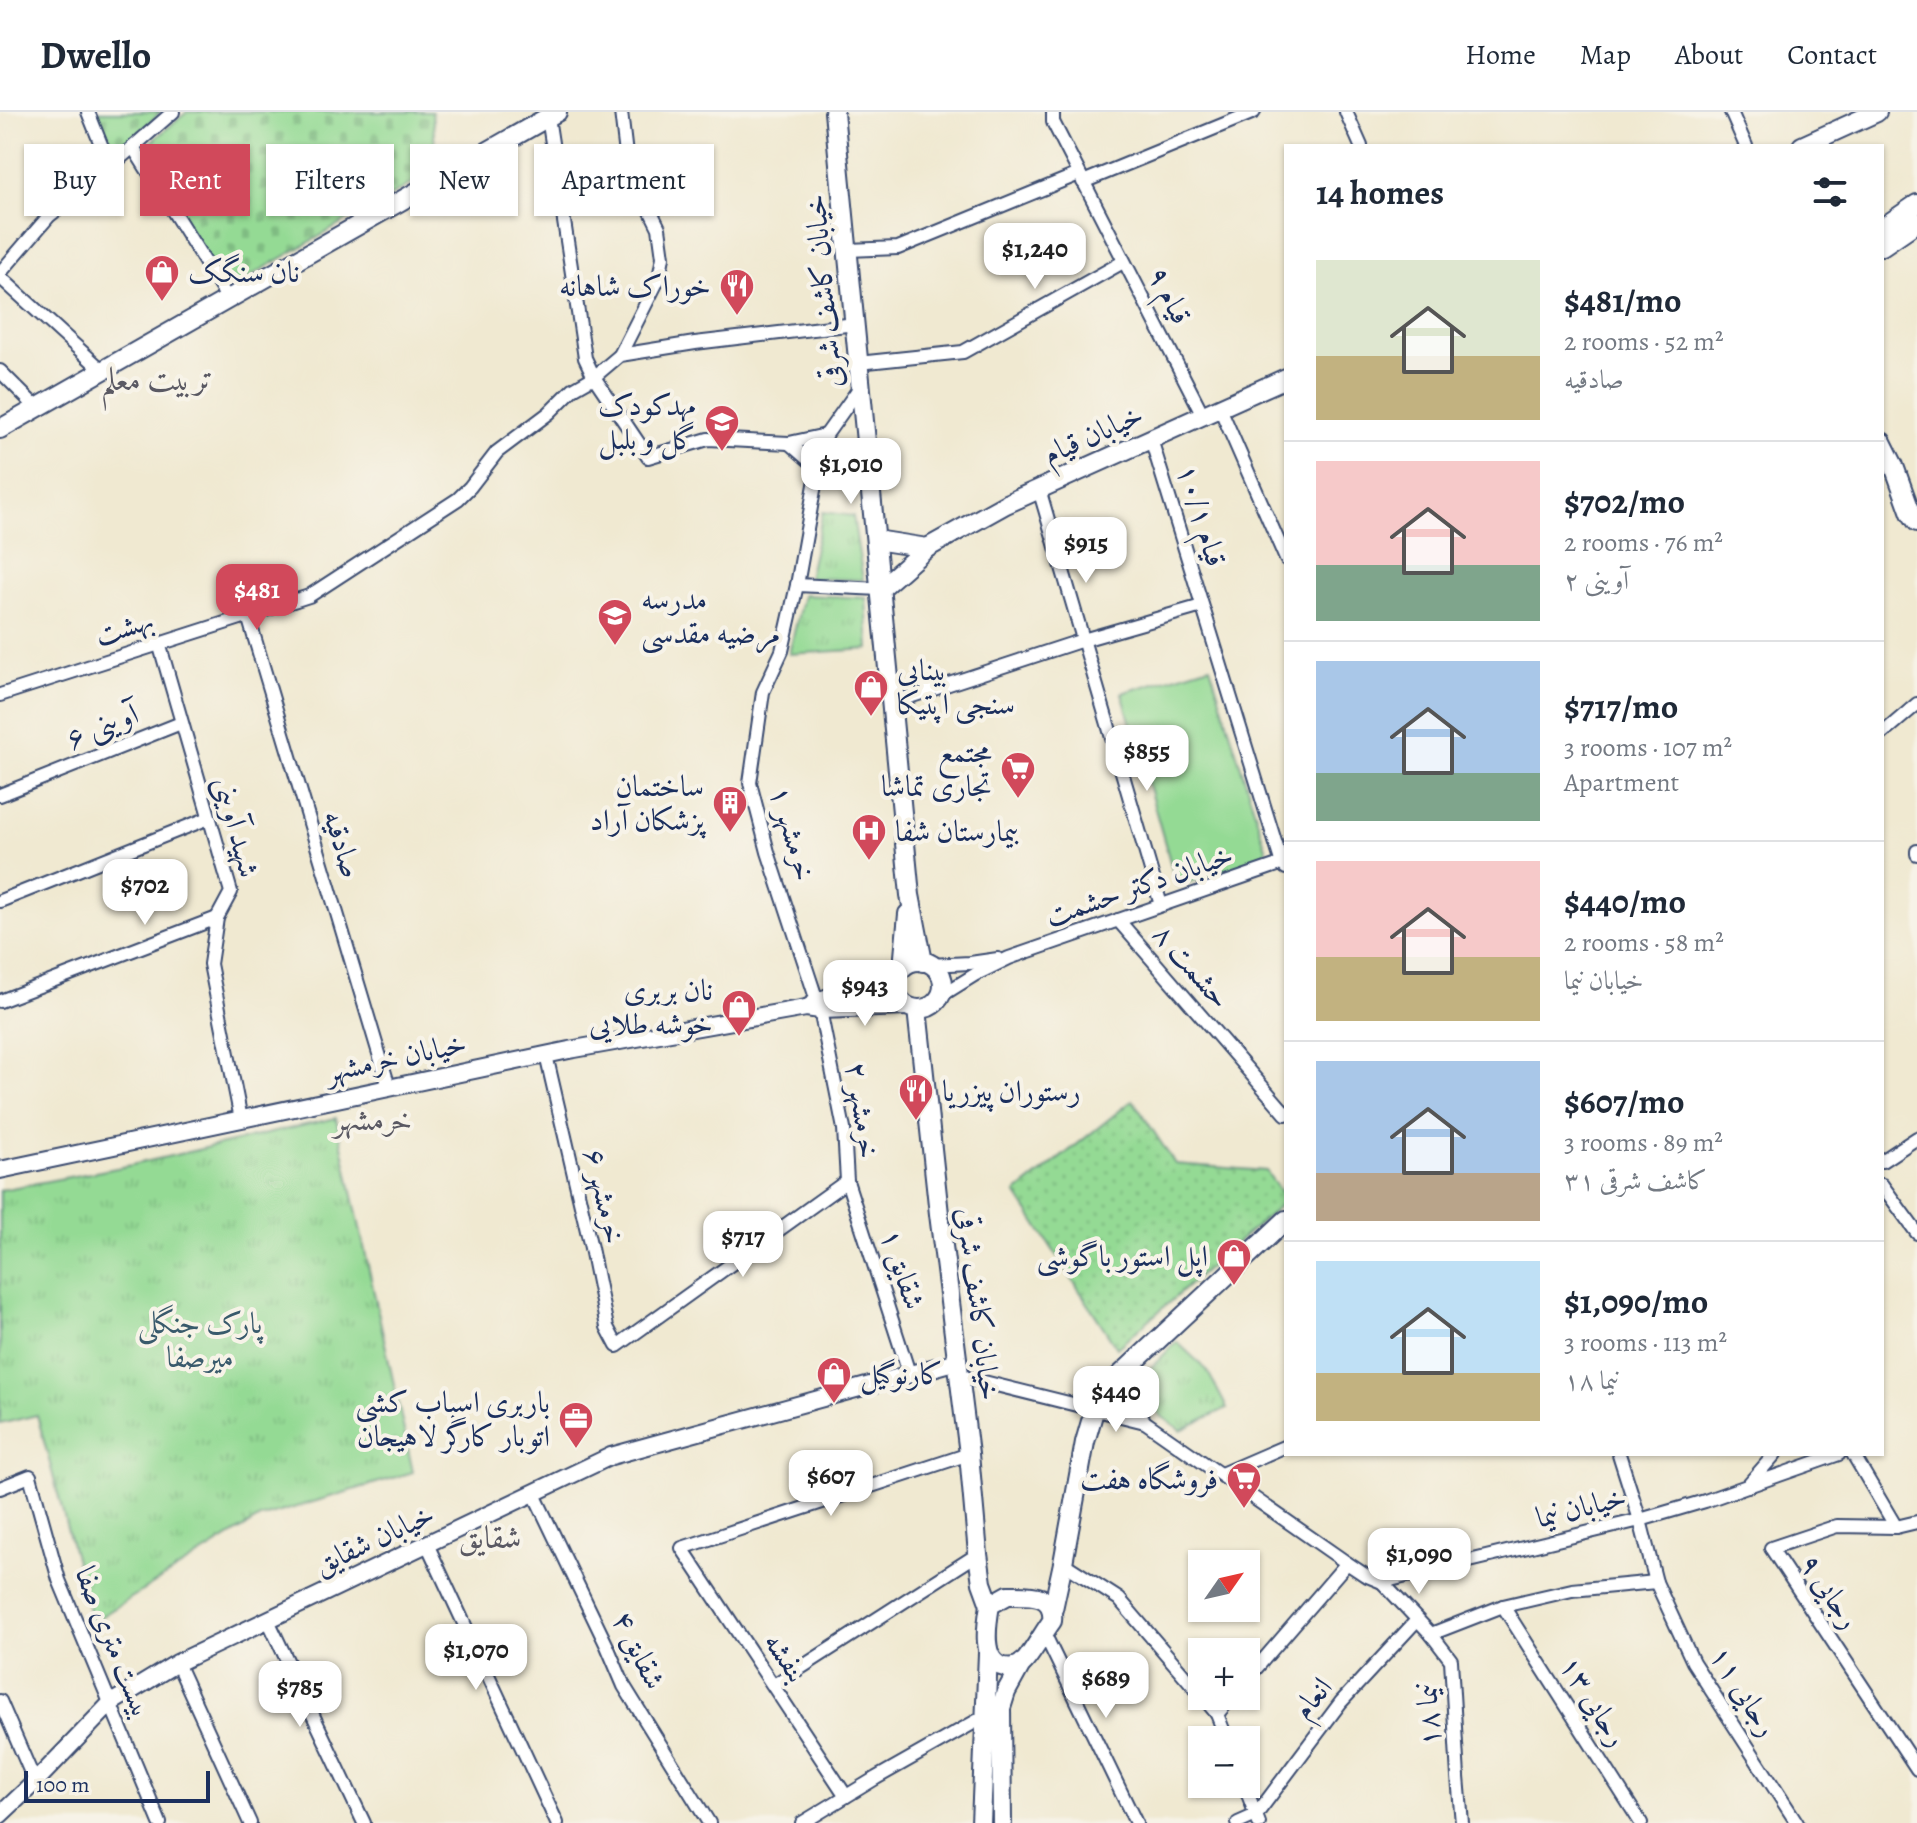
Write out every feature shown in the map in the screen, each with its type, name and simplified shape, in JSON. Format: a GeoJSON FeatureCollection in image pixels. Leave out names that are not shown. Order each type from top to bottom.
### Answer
{"type":"FeatureCollection","features":[{"type":"Feature","properties":{"kind":"main road","name":"خیابان کاشف شرقی"},"geometry":{"type":"LineString","coordinates":[[834,112],[910,895]]}},
{"type":"Feature","properties":{"kind":"main road"},"geometry":{"type":"LineString","coordinates":[[1806,144],[1877,112]]}},
{"type":"Feature","properties":{"kind":"main road"},"geometry":{"type":"LineString","coordinates":[[0,429],[553,115]]}},
{"type":"Feature","properties":{"kind":"main road"},"geometry":{"type":"LineString","coordinates":[[1884,227],[1917,204]]}},
{"type":"Feature","properties":{"kind":"main road"},"geometry":{"type":"LineString","coordinates":[[1884,245],[1917,222]]}},
{"type":"Feature","properties":{"kind":"main road","name":"خیابان قیام"},"geometry":{"type":"LineString","coordinates":[[880,589],[927,548],[1006,504],[1284,379]]}},
{"type":"Feature","properties":{"kind":"main road"},"geometry":{"type":"LineString","coordinates":[[1884,446],[1917,522]]}},
{"type":"Feature","properties":{"kind":"main road"},"geometry":{"type":"LineString","coordinates":[[876,540],[927,548]]}},
{"type":"Feature","properties":{"kind":"main road"},"geometry":{"type":"LineString","coordinates":[[910,895],[927,963]]}},
{"type":"Feature","properties":{"kind":"main road"},"geometry":{"type":"LineString","coordinates":[[902,968],[916,962],[927,963],[936,969],[942,982],[934,1004],[926,1008],[913,1008],[898,996],[895,989],[902,968],[910,895]]}},
{"type":"Feature","properties":{"kind":"main road","name":"خیابان کاشف شرقی"},"geometry":{"type":"LineString","coordinates":[[913,1008],[959,1368],[978,1554],[982,1583],[990,1605]]}},
{"type":"Feature","properties":{"kind":"main road"},"geometry":{"type":"LineString","coordinates":[[981,1823],[993,1712],[1052,1621],[1085,1442],[1094,1411],[1115,1380],[1284,1227]]}},
{"type":"Feature","properties":{"kind":"main road"},"geometry":{"type":"LineString","coordinates":[[1002,1823],[988,1653],[990,1605],[1008,1595],[1019,1595],[1046,1600],[1053,1609]]}},
{"type":"Feature","properties":{"kind":"main road"},"geometry":{"type":"LineString","coordinates":[[988,1653],[993,1662],[1002,1667],[1013,1668],[1022,1663]]}},
{"type":"Feature","properties":{"kind":"street"},"geometry":{"type":"LineString","coordinates":[[88,112],[101,144]]}},
{"type":"Feature","properties":{"kind":"street"},"geometry":{"type":"LineString","coordinates":[[124,155],[173,112]]}},
{"type":"Feature","properties":{"kind":"street"},"geometry":{"type":"LineString","coordinates":[[620,355],[659,278],[663,257],[659,228],[627,163],[621,112]]}},
{"type":"Feature","properties":{"kind":"street","name":"قیام ۹"},"geometry":{"type":"LineString","coordinates":[[1053,112],[1053,122],[1123,262],[1211,412],[1284,555]]}},
{"type":"Feature","properties":{"kind":"street"},"geometry":{"type":"LineString","coordinates":[[848,250],[898,248],[1254,112]]}},
{"type":"Feature","properties":{"kind":"street"},"geometry":{"type":"LineString","coordinates":[[1346,112],[1360,144]]}},
{"type":"Feature","properties":{"kind":"street"},"geometry":{"type":"LineString","coordinates":[[1731,112],[1745,144]]}},
{"type":"Feature","properties":{"kind":"street"},"geometry":{"type":"LineString","coordinates":[[553,115],[585,358],[594,377],[648,457],[708,439],[789,443],[826,435],[860,387]]}},
{"type":"Feature","properties":{"kind":"street"},"geometry":{"type":"LineString","coordinates":[[133,147],[228,299]]}},
{"type":"Feature","properties":{"kind":"street"},"geometry":{"type":"LineString","coordinates":[[49,216],[0,275],[103,371]]}},
{"type":"Feature","properties":{"kind":"street"},"geometry":{"type":"LineString","coordinates":[[858,363],[963,352],[1123,262]]}},
{"type":"Feature","properties":{"kind":"street"},"geometry":{"type":"LineString","coordinates":[[620,355],[855,324]]}},
{"type":"Feature","properties":{"kind":"street","name":"بهشت"},"geometry":{"type":"LineString","coordinates":[[0,695],[309,596],[458,499],[497,452],[549,413],[573,389],[594,377],[620,355]]}},
{"type":"Feature","properties":{"kind":"street"},"geometry":{"type":"LineString","coordinates":[[0,371],[37,408]]}},
{"type":"Feature","properties":{"kind":"street","name":"خرمشهر ۱"},"geometry":{"type":"LineString","coordinates":[[815,1006],[750,783],[763,692],[782,651],[826,435]]}},
{"type":"Feature","properties":{"kind":"street","name":"قیام ۱۰/۱"},"geometry":{"type":"LineString","coordinates":[[1151,439],[1284,862]]}},
{"type":"Feature","properties":{"kind":"street"},"geometry":{"type":"LineString","coordinates":[[789,443],[818,468]]}},
{"type":"Feature","properties":{"kind":"street"},"geometry":{"type":"LineString","coordinates":[[1039,489],[1161,905]]}},
{"type":"Feature","properties":{"kind":"street"},"geometry":{"type":"LineString","coordinates":[[797,585],[880,589]]}},
{"type":"Feature","properties":{"kind":"street"},"geometry":{"type":"LineString","coordinates":[[891,703],[1083,640],[1202,606]]}},
{"type":"Feature","properties":{"kind":"street","name":"صادقیه"},"geometry":{"type":"LineString","coordinates":[[248,616],[389,1087]]}},
{"type":"Feature","properties":{"kind":"street","name":"شهید آوینی"},"geometry":{"type":"LineString","coordinates":[[159,643],[231,892],[217,918],[210,964],[241,1119]]}},
{"type":"Feature","properties":{"kind":"street"},"geometry":{"type":"LineString","coordinates":[[1884,732],[1917,704]]}},
{"type":"Feature","properties":{"kind":"street","name":"آوینی ۶"},"geometry":{"type":"LineString","coordinates":[[0,795],[181,723]]}},
{"type":"Feature","properties":{"kind":"street"},"geometry":{"type":"LineString","coordinates":[[0,901],[209,818]]}},
{"type":"Feature","properties":{"kind":"street","name":"خیابان دکتر حشمت"},"geometry":{"type":"LineString","coordinates":[[1009,958],[1284,865]]}},
{"type":"Feature","properties":{"kind":"street"},"geometry":{"type":"LineString","coordinates":[[0,1001],[217,918]]}},
{"type":"Feature","properties":{"kind":"street","name":"حشمت ۸"},"geometry":{"type":"LineString","coordinates":[[1118,920],[1284,1112]]}},
{"type":"Feature","properties":{"kind":"street"},"geometry":{"type":"LineString","coordinates":[[927,963],[970,963],[1009,958]]}},
{"type":"Feature","properties":{"kind":"street"},"geometry":{"type":"LineString","coordinates":[[939,997],[1009,958]]}},
{"type":"Feature","properties":{"kind":"street"},"geometry":{"type":"LineString","coordinates":[[815,1006],[902,968]]}},
{"type":"Feature","properties":{"kind":"street"},"geometry":{"type":"LineString","coordinates":[[815,1006],[913,1008]]}},
{"type":"Feature","properties":{"kind":"street","name":"خیابان خرمشهر"},"geometry":{"type":"LineString","coordinates":[[0,1170],[546,1055],[815,1006]]}},
{"type":"Feature","properties":{"kind":"street","name":"خرمشهر ۲"},"geometry":{"type":"LineString","coordinates":[[815,1006],[844,1129],[847,1181]]}},
{"type":"Feature","properties":{"kind":"street","name":"خرمشهر ۶"},"geometry":{"type":"LineString","coordinates":[[546,1055],[607,1327],[617,1346],[847,1181]]}},
{"type":"Feature","properties":{"kind":"street"},"geometry":{"type":"LineString","coordinates":[[1884,1160],[1917,1138]]}},
{"type":"Feature","properties":{"kind":"street","name":"شقایق ۱"},"geometry":{"type":"LineString","coordinates":[[847,1181],[909,1373]]}},
{"type":"Feature","properties":{"kind":"street"},"geometry":{"type":"LineString","coordinates":[[1884,1188],[1917,1233]]}},
{"type":"Feature","properties":{"kind":"street"},"geometry":{"type":"LineString","coordinates":[[959,1368],[1094,1411],[1145,1422]]}},
{"type":"Feature","properties":{"kind":"street","name":"خیابان شقایق"},"geometry":{"type":"LineString","coordinates":[[0,1815],[111,1703],[177,1663],[611,1456],[909,1373],[959,1368]]}},
{"type":"Feature","properties":{"kind":"street"},"geometry":{"type":"LineString","coordinates":[[1115,1380],[1145,1422],[1347,1563],[1382,1582]]}},
{"type":"Feature","properties":{"kind":"street"},"geometry":{"type":"LineString","coordinates":[[1221,1474],[1284,1447]]}},
{"type":"Feature","properties":{"kind":"street","name":"بنفشه"},"geometry":{"type":"LineString","coordinates":[[846,1796],[682,1548],[969,1454]]}},
{"type":"Feature","properties":{"kind":"street","name":"رجایی ۱۱"},"geometry":{"type":"LineString","coordinates":[[1620,1456],[1656,1582],[1693,1662],[1797,1823]]}},
{"type":"Feature","properties":{"kind":"street","name":"خیابان نیما"},"geometry":{"type":"LineString","coordinates":[[1382,1582],[1640,1520],[1705,1501],[1747,1486],[1773,1456]]}},
{"type":"Feature","properties":{"kind":"street"},"geometry":{"type":"LineString","coordinates":[[1747,1486],[1833,1456]]}},
{"type":"Feature","properties":{"kind":"street"},"geometry":{"type":"LineString","coordinates":[[1854,1456],[1896,1527],[1917,1522]]}},
{"type":"Feature","properties":{"kind":"street","name":"بیست متری صفا"},"geometry":{"type":"LineString","coordinates":[[0,1488],[30,1476],[59,1580],[160,1823]]}},
{"type":"Feature","properties":{"kind":"street","name":"شقایق ۴"},"geometry":{"type":"LineString","coordinates":[[534,1494],[624,1686],[709,1823]]}},
{"type":"Feature","properties":{"kind":"street","name":"رجایی ۹"},"geometry":{"type":"LineString","coordinates":[[1896,1527],[1837,1526],[1771,1548],[1917,1769]]}},
{"type":"Feature","properties":{"kind":"street"},"geometry":{"type":"LineString","coordinates":[[427,1544],[557,1823]]}},
{"type":"Feature","properties":{"kind":"street"},"geometry":{"type":"LineString","coordinates":[[774,1685],[978,1554]]}},
{"type":"Feature","properties":{"kind":"street"},"geometry":{"type":"LineString","coordinates":[[1063,1563],[1119,1599],[1188,1680]]}},
{"type":"Feature","properties":{"kind":"street"},"geometry":{"type":"LineString","coordinates":[[1260,1664],[1347,1563]]}},
{"type":"Feature","properties":{"kind":"street","name":"نیما ۱۸"},"geometry":{"type":"LineString","coordinates":[[1382,1582],[1451,1660],[1462,1823]]}},
{"type":"Feature","properties":{"kind":"street"},"geometry":{"type":"LineString","coordinates":[[1431,1634],[1503,1606],[1572,1590],[1656,1582]]}},
{"type":"Feature","properties":{"kind":"street","name":"رجایی ۱۳"},"geometry":{"type":"LineString","coordinates":[[1503,1606],[1641,1823]]}},
{"type":"Feature","properties":{"kind":"street"},"geometry":{"type":"LineString","coordinates":[[268,1620],[364,1823]]}},
{"type":"Feature","properties":{"kind":"street","name":"انعام"},"geometry":{"type":"LineString","coordinates":[[1257,1819],[1341,1702],[1417,1620]]}},
{"type":"Feature","properties":{"kind":"street"},"geometry":{"type":"LineString","coordinates":[[1044,1633],[1136,1823]]}},
{"type":"Feature","properties":{"kind":"street"},"geometry":{"type":"LineString","coordinates":[[177,1663],[250,1823]]}},
{"type":"Feature","properties":{"kind":"street"},"geometry":{"type":"LineString","coordinates":[[0,1701],[35,1782]]}},
{"type":"Feature","properties":{"kind":"street"},"geometry":{"type":"LineString","coordinates":[[1214,1710],[1222,1726]]}},
{"type":"Feature","properties":{"kind":"street"},"geometry":{"type":"LineString","coordinates":[[1217,1714],[1221,1710]]}},
{"type":"Feature","properties":{"kind":"street"},"geometry":{"type":"LineString","coordinates":[[802,1823],[993,1712]]}},
{"type":"Feature","properties":{"kind":"street"},"geometry":{"type":"LineString","coordinates":[[1238,1823],[1257,1819],[1249,1798]]}},
{"type":"Feature","properties":{"kind":"green space"},"geometry":{"type":"Polygon","coordinates":[[[97,112],[161,112],[124,147],[124,144],[109,144],[97,112]]]}},
{"type":"Feature","properties":{"kind":"green space"},"geometry":{"type":"Polygon","coordinates":[[[187,112],[432,112],[435,144],[410,144],[410,184],[394,194],[394,144],[266,144],[266,216],[355,216],[226,290],[180,216],[250,216],[250,144],[148,144],[187,112]]]}},
{"type":"Feature","properties":{"kind":"green space"},"geometry":{"type":"Polygon","coordinates":[[[823,512],[853,516],[863,580],[808,578],[823,512]]]}},
{"type":"Feature","properties":{"kind":"green space"},"geometry":{"type":"Polygon","coordinates":[[[803,595],[866,598],[869,649],[789,654],[803,595]]]}},
{"type":"Feature","properties":{"kind":"green space"},"geometry":{"type":"Polygon","coordinates":[[[1210,666],[1269,858],[1177,886],[1122,693],[1210,666]]]}},
{"type":"Feature","properties":{"kind":"green space"},"geometry":{"type":"Polygon","coordinates":[[[1133,1100],[1175,1164],[1266,1171],[1284,1202],[1117,1348],[1016,1193],[1133,1100]]]}},
{"type":"Feature","properties":{"kind":"green space","name":"پارک جنگلی میرصفا"},"geometry":{"type":"Polygon","coordinates":[[[336,1118],[413,1472],[260,1518],[92,1622],[37,1415],[0,1424],[0,1190],[127,1166],[336,1118]]]}},
{"type":"Feature","properties":{"kind":"green space"},"geometry":{"type":"Polygon","coordinates":[[[1177,1342],[1207,1370],[1227,1408],[1181,1430],[1152,1408],[1144,1395],[1143,1386],[1143,1375],[1177,1342]]]}},
{"type":"Feature","properties":{"kind":"place","name":"نان سنگک"},"geometry":{"type":"Point","coordinates":[162,303]}},
{"type":"Feature","properties":{"kind":"place","name":"خوراک شاهانه"},"geometry":{"type":"Point","coordinates":[737,317]}},
{"type":"Feature","properties":{"kind":"place","name":"مهدکودک گل و بلبل"},"geometry":{"type":"Point","coordinates":[722,453]}},
{"type":"Feature","properties":{"kind":"place","name":"مدرسه مرضیه مقدسی"},"geometry":{"type":"Point","coordinates":[615,647]}},
{"type":"Feature","properties":{"kind":"place","name":"بینایی سنجی اپتیکا"},"geometry":{"type":"Point","coordinates":[871,718]}},
{"type":"Feature","properties":{"kind":"place","name":"مجتمع تجاری تماشا"},"geometry":{"type":"Point","coordinates":[1018,800]}},
{"type":"Feature","properties":{"kind":"place","name":"ساختمان پزشکان آراد"},"geometry":{"type":"Point","coordinates":[730,834]}},
{"type":"Feature","properties":{"kind":"place","name":"بیمارستان شفا"},"geometry":{"type":"Point","coordinates":[869,862]}},
{"type":"Feature","properties":{"kind":"place","name":"نان بربری خوشه طلایی"},"geometry":{"type":"Point","coordinates":[739,1038]}},
{"type":"Feature","properties":{"kind":"place","name":"رستوران پیزریا"},"geometry":{"type":"Point","coordinates":[916,1122]}},
{"type":"Feature","properties":{"kind":"place","name":"اپل استور باگوشی"},"geometry":{"type":"Point","coordinates":[1234,1287]}},
{"type":"Feature","properties":{"kind":"place","name":"کارنوگیل"},"geometry":{"type":"Point","coordinates":[834,1405]}},
{"type":"Feature","properties":{"kind":"place","name":"باربری اسباب کشی اتوبار کارگر لاهیجان"},"geometry":{"type":"Point","coordinates":[576,1450]}},
{"type":"Feature","properties":{"kind":"place","name":"فروشگاه هفت"},"geometry":{"type":"Point","coordinates":[1244,1510]}},
{"type":"Feature","properties":{"kind":"district","name":"تربیت معلم"},"geometry":{"type":"Point","coordinates":[157,379]}},
{"type":"Feature","properties":{"kind":"district","name":"خرمشهر"},"geometry":{"type":"Point","coordinates":[373,1119]}},
{"type":"Feature","properties":{"kind":"district","name":"شقایق"},"geometry":{"type":"Point","coordinates":[490,1537]}}]}
